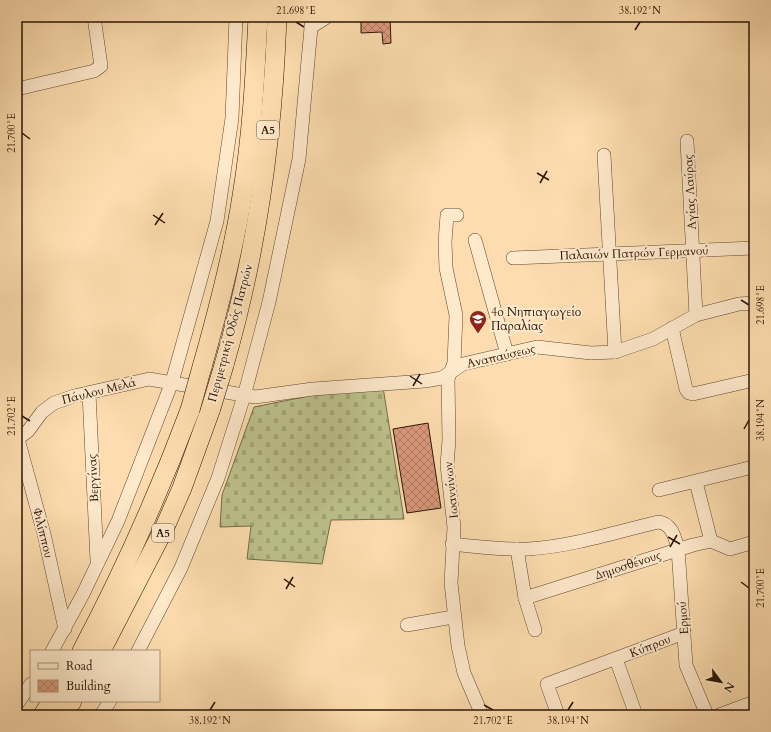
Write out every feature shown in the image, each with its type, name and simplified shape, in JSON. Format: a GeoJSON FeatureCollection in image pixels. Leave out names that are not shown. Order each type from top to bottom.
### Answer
{"type":"FeatureCollection","features":[{"type":"Feature","properties":{"kind":"highway","name":"Περιμετρική Οδός Πατρών"},"geometry":{"type":"LineString","coordinates":[[83,650],[133,551],[159,492],[190,410],[202,367],[224,284],[242,196],[252,112],[258,17]]}},
{"type":"Feature","properties":{"kind":"highway","name":"Περιμετρική Οδός Πατρών"},"geometry":{"type":"LineString","coordinates":[[103,650],[164,529],[182,488],[211,408],[224,365],[242,296],[261,198],[276,52],[277,17]]}},
{"type":"Feature","properties":{"kind":"highway"},"geometry":{"type":"LineString","coordinates":[[43,715],[51,702]]}},
{"type":"Feature","properties":{"kind":"highway"},"geometry":{"type":"LineString","coordinates":[[63,715],[71,702]]}},
{"type":"Feature","properties":{"kind":"street"},"geometry":{"type":"LineString","coordinates":[[17,89],[94,71],[101,66],[94,17]]}},
{"type":"Feature","properties":{"kind":"street"},"geometry":{"type":"LineString","coordinates":[[53,650],[98,564],[129,496],[172,382],[217,221],[232,118],[236,17]]}},
{"type":"Feature","properties":{"kind":"street"},"geometry":{"type":"LineString","coordinates":[[139,650],[184,561],[218,478],[244,396],[269,302],[299,159],[312,22],[327,17]]}},
{"type":"Feature","properties":{"kind":"street","name":"Αγίας Λαύρας"},"geometry":{"type":"LineString","coordinates":[[687,141],[696,315]]}},
{"type":"Feature","properties":{"kind":"street"},"geometry":{"type":"LineString","coordinates":[[604,155],[615,352]]}},
{"type":"Feature","properties":{"kind":"street","name":"Ιωαννίνων"},"geometry":{"type":"LineString","coordinates":[[452,215],[445,242],[446,268],[456,315],[454,364],[448,379],[449,440],[447,465],[454,516],[451,576],[453,617],[464,673],[482,715]]}},
{"type":"Feature","properties":{"kind":"street"},"geometry":{"type":"LineString","coordinates":[[474,240],[507,354]]}},
{"type":"Feature","properties":{"kind":"street","name":"Παλαιών Πατρών Γερμανού"},"geometry":{"type":"LineString","coordinates":[[513,258],[754,248]]}},
{"type":"Feature","properties":{"kind":"street","name":"Αναπαύσεως"},"geometry":{"type":"LineString","coordinates":[[172,382],[255,397],[313,389],[442,378],[463,364],[537,347],[581,352],[615,352],[653,339],[696,315],[739,304],[754,303]]}},
{"type":"Feature","properties":{"kind":"street"},"geometry":{"type":"LineString","coordinates":[[672,328],[686,389],[689,394],[754,380]]}},
{"type":"Feature","properties":{"kind":"street","name":"Πάυλου Μελά"},"geometry":{"type":"LineString","coordinates":[[18,439],[28,431],[48,406],[74,396],[149,379],[172,382]]}},
{"type":"Feature","properties":{"kind":"street","name":"Βεργίνας"},"geometry":{"type":"LineString","coordinates":[[89,393],[98,564]]}},
{"type":"Feature","properties":{"kind":"street","name":"Φιλίππου"},"geometry":{"type":"LineString","coordinates":[[18,439],[44,534],[65,629]]}},
{"type":"Feature","properties":{"kind":"street"},"geometry":{"type":"LineString","coordinates":[[659,490],[753,468]]}},
{"type":"Feature","properties":{"kind":"street"},"geometry":{"type":"LineString","coordinates":[[696,482],[712,541],[730,549],[753,546]]}},
{"type":"Feature","properties":{"kind":"street","name":"Ερμού"},"geometry":{"type":"LineString","coordinates":[[517,549],[555,545],[658,522],[663,522],[668,526],[673,533],[678,549],[688,672],[707,715]]}},
{"type":"Feature","properties":{"kind":"street","name":"Δημοσθένους"},"geometry":{"type":"LineString","coordinates":[[526,598],[678,549],[712,541]]}},
{"type":"Feature","properties":{"kind":"street"},"geometry":{"type":"LineString","coordinates":[[452,544],[517,549],[526,598],[535,630]]}},
{"type":"Feature","properties":{"kind":"street"},"geometry":{"type":"LineString","coordinates":[[407,625],[453,617]]}},
{"type":"Feature","properties":{"kind":"street","name":"Κύπρου"},"geometry":{"type":"LineString","coordinates":[[558,715],[547,684],[684,634]]}},
{"type":"Feature","properties":{"kind":"street","name":"Κύπρου"},"geometry":{"type":"LineString","coordinates":[[616,660],[636,715]]}},
{"type":"Feature","properties":{"kind":"street"},"geometry":{"type":"LineString","coordinates":[[17,704],[30,685]]}},
{"type":"Feature","properties":{"kind":"street"},"geometry":{"type":"LineString","coordinates":[[101,715],[109,702]]}},
{"type":"Feature","properties":{"kind":"street"},"geometry":{"type":"LineString","coordinates":[[719,715],[754,702]]}},
{"type":"Feature","properties":{"kind":"green space"},"geometry":{"type":"Polygon","coordinates":[[[383,387],[404,519],[331,520],[322,564],[247,559],[251,526],[220,527],[222,495],[254,407],[314,395],[383,387]]]}},
{"type":"Feature","properties":{"kind":"building"},"geometry":{"type":"Polygon","coordinates":[[[361,17],[390,17],[391,43],[383,44],[382,32],[361,33],[361,17]]]}},
{"type":"Feature","properties":{"kind":"building"},"geometry":{"type":"Polygon","coordinates":[[[428,423],[441,508],[407,513],[393,429],[428,423]]]}},
{"type":"Feature","properties":{"kind":"place","name":"4o Νηπιαγωγείο Παραλίας"},"geometry":{"type":"Point","coordinates":[478,334]}}]}
